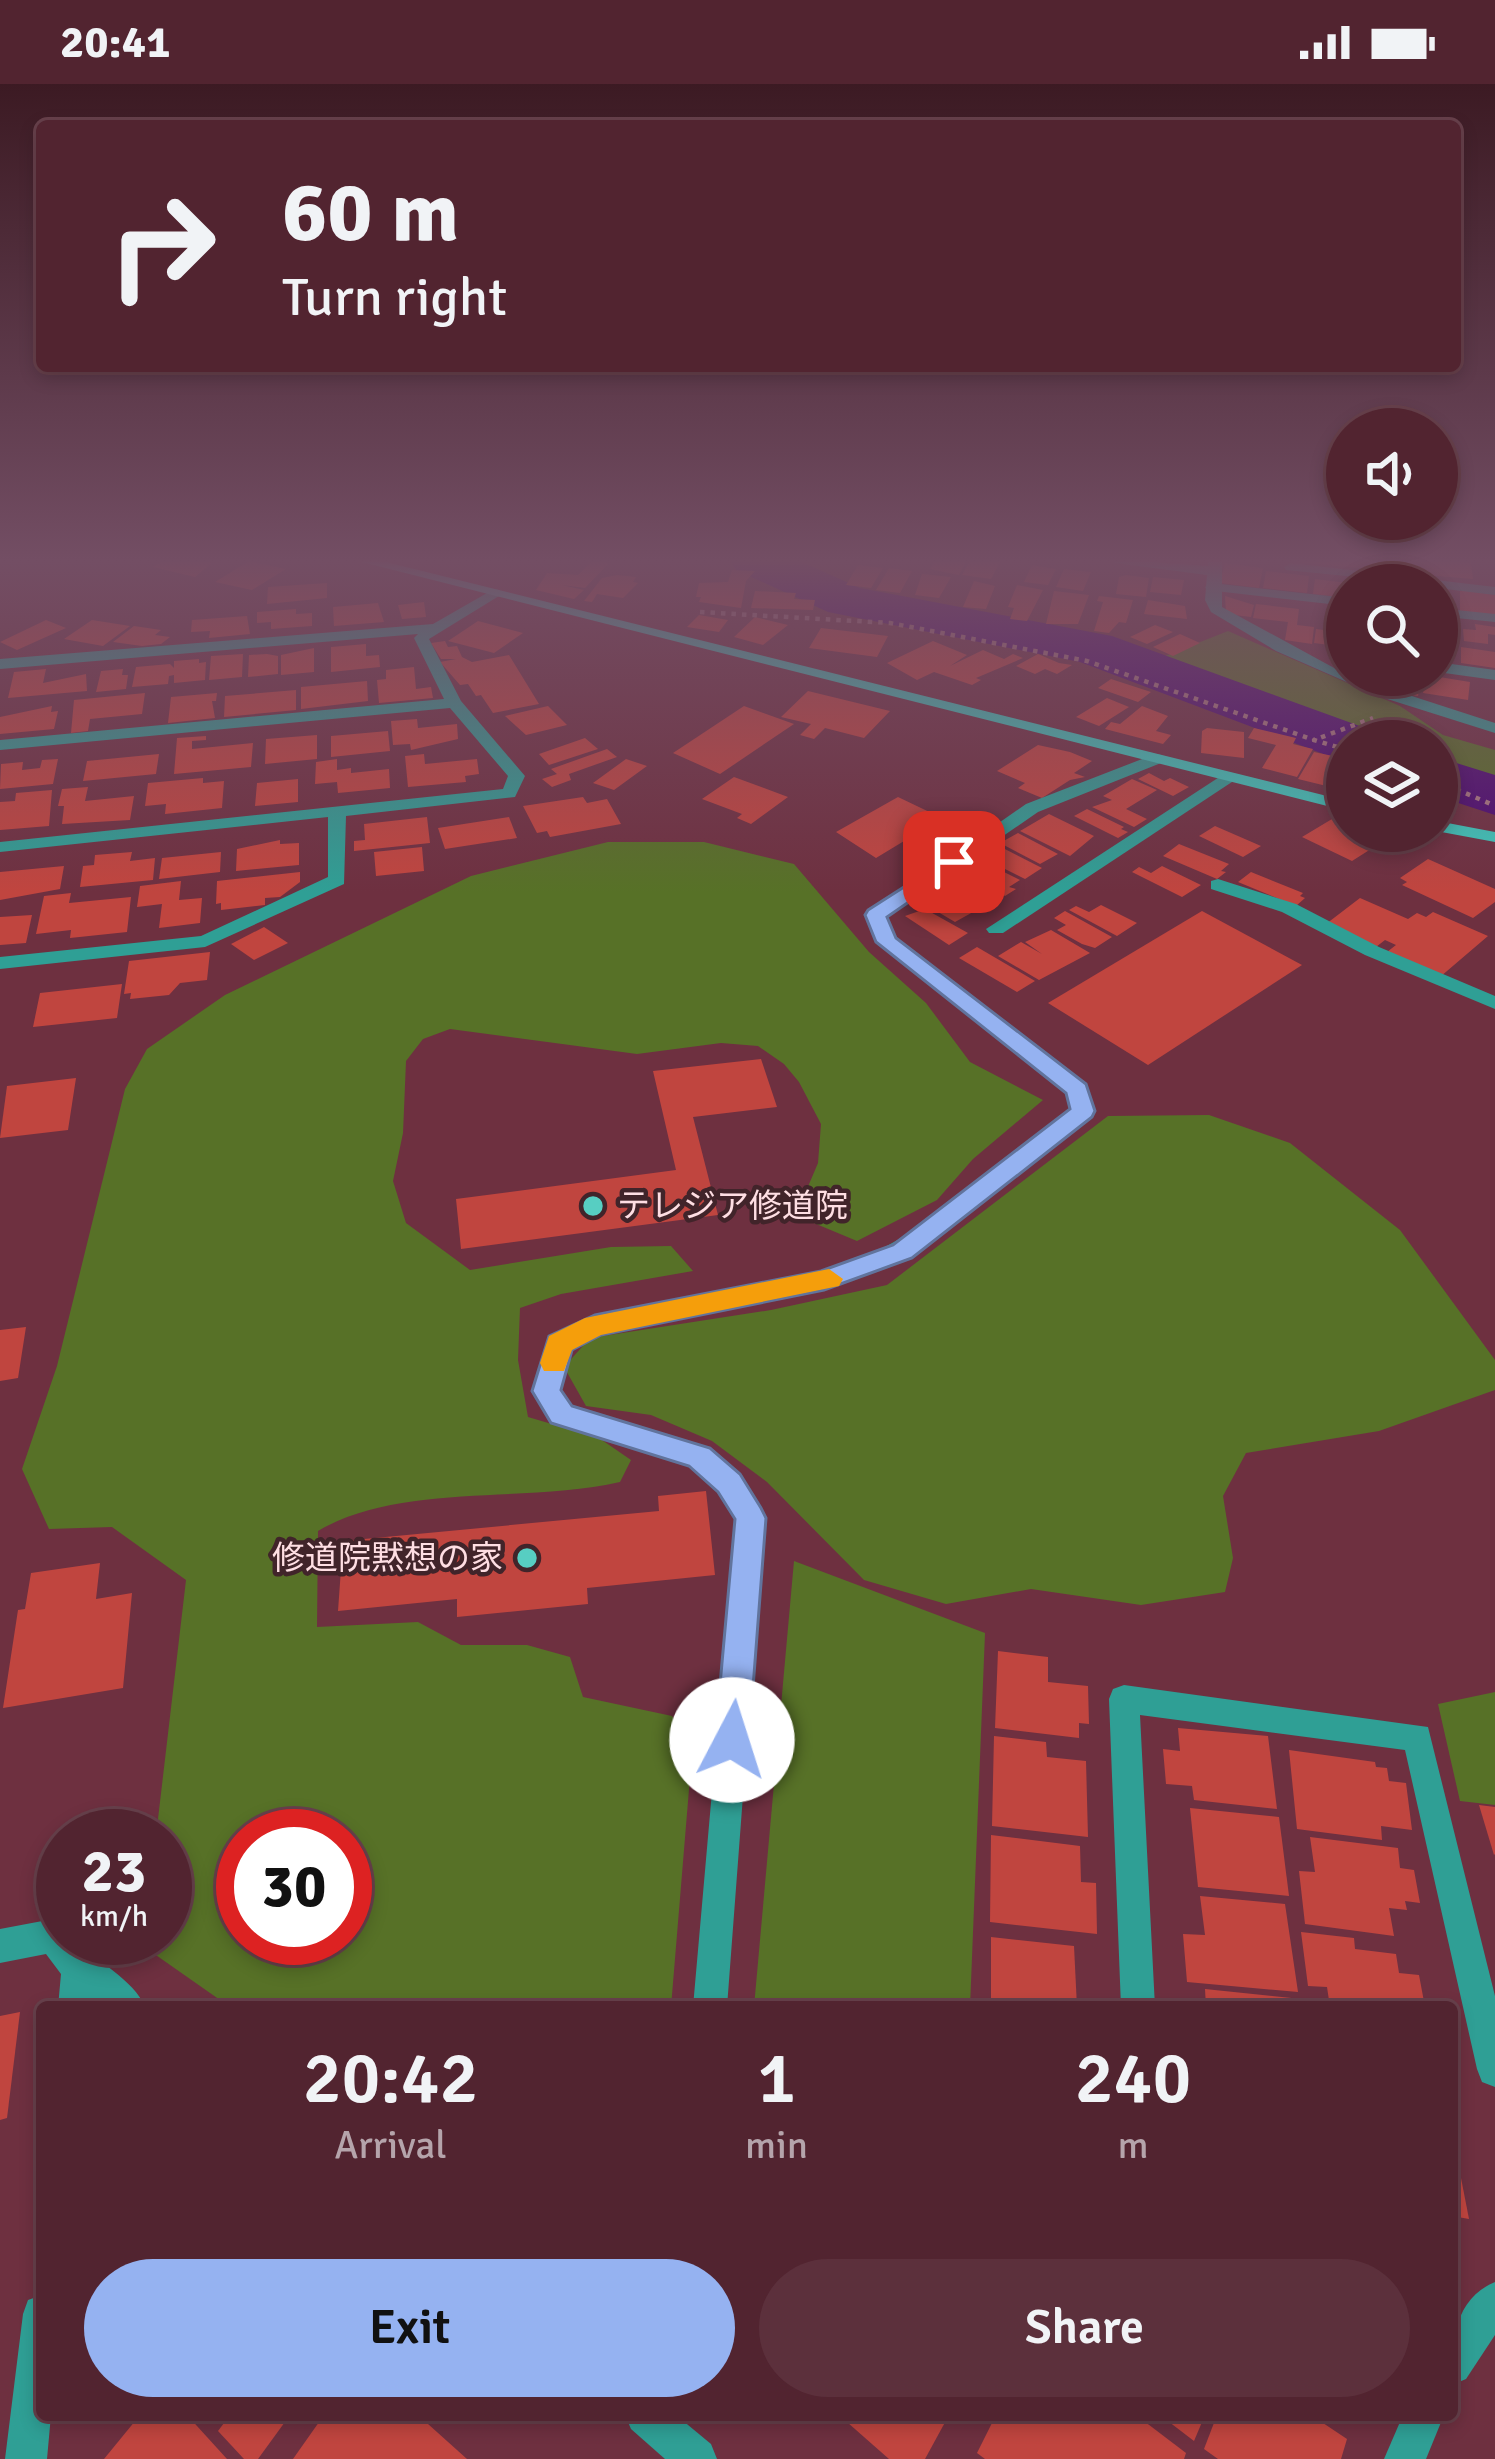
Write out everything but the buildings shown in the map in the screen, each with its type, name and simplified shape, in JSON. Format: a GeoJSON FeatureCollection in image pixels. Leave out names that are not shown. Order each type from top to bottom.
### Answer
{"type":"FeatureCollection","features":[{"type":"Feature","properties":{"kind":"main road"},"geometry":{"type":"LineString","coordinates":[[800,670],[1326,801]]}},
{"type":"Feature","properties":{"kind":"main road"},"geometry":{"type":"LineString","coordinates":[[1458,830],[1495,837]]}},
{"type":"Feature","properties":{"kind":"street"},"geometry":{"type":"LineString","coordinates":[[0,847],[509,793],[517,776],[454,703],[437,670]]}},
{"type":"Feature","properties":{"kind":"street"},"geometry":{"type":"LineString","coordinates":[[1331,670],[1408,705],[1495,728]]}},
{"type":"Feature","properties":{"kind":"street"},"geometry":{"type":"LineString","coordinates":[[1460,670],[1495,674]]}},
{"type":"Feature","properties":{"kind":"street"},"geometry":{"type":"LineString","coordinates":[[0,746],[454,703]]}},
{"type":"Feature","properties":{"kind":"street"},"geometry":{"type":"LineString","coordinates":[[710,2001],[750,1518],[729,1483],[699,1457],[561,1414],[547,1391],[560,1343],[595,1326],[824,1280],[902,1252],[1083,1111],[1077,1090],[887,942],[876,915],[1032,808],[1155,759]]}},
{"type":"Feature","properties":{"kind":"street"},"geometry":{"type":"LineString","coordinates":[[995,929],[1230,778]]}},
{"type":"Feature","properties":{"kind":"street"},"geometry":{"type":"LineString","coordinates":[[0,963],[205,941],[337,880],[337,814]]}},
{"type":"Feature","properties":{"kind":"street"},"geometry":{"type":"LineString","coordinates":[[1218,885],[1289,908],[1372,951],[1495,1004]]}},
{"type":"Feature","properties":{"kind":"street"},"geometry":{"type":"LineString","coordinates":[[1138,2001],[1124,1700],[1418,1737],[1495,2069]]}},
{"type":"Feature","properties":{"kind":"street"},"geometry":{"type":"LineString","coordinates":[[0,1946],[53,1936],[79,1969],[120,2001]]}},
{"type":"Feature","properties":{"kind":"street"},"geometry":{"type":"LineString","coordinates":[[76,2001],[79,1969]]}},
{"type":"Feature","properties":{"kind":"street"},"geometry":{"type":"LineString","coordinates":[[1458,2356],[1495,2301]]}},
{"type":"Feature","properties":{"kind":"street"},"geometry":{"type":"LineString","coordinates":[[26,2459],[36,2368]]}},
{"type":"Feature","properties":{"kind":"street"},"geometry":{"type":"LineString","coordinates":[[652,2421],[696,2459]]}},
{"type":"Feature","properties":{"kind":"street"},"geometry":{"type":"LineString","coordinates":[[1405,2459],[1421,2421]]}},
{"type":"Feature","properties":{"kind":"path"},"geometry":{"type":"LineString","coordinates":[[1112,670],[1326,744]]}},
{"type":"Feature","properties":{"kind":"path"},"geometry":{"type":"LineString","coordinates":[[1314,740],[1408,705]]}},
{"type":"Feature","properties":{"kind":"path"},"geometry":{"type":"LineString","coordinates":[[1458,790],[1495,806]]}},
{"type":"Feature","properties":{"kind":"green space"},"geometry":{"type":"Polygon","coordinates":[[[1176,670],[1317,670],[1326,674],[1326,696],[1377,696],[1421,720],[1326,720],[1326,728],[1220,691],[1176,670]]]}},
{"type":"Feature","properties":{"kind":"green space"},"geometry":{"type":"Polygon","coordinates":[[[1458,739],[1495,750],[1495,788],[1458,775],[1458,739]]]}},
{"type":"Feature","properties":{"kind":"green space"},"geometry":{"type":"Polygon","coordinates":[[[608,842],[704,842],[794,864],[869,952],[926,1003],[970,1062],[1043,1100],[973,1159],[937,1200],[857,1241],[809,1221],[804,1196],[818,1163],[821,1124],[799,1082],[784,1064],[758,1046],[721,1043],[637,1054],[450,1029],[423,1039],[406,1061],[403,1133],[393,1181],[406,1223],[470,1270],[611,1247],[671,1246],[693,1271],[561,1294],[520,1308],[518,1360],[528,1417],[599,1438],[631,1460],[620,1482],[387,1506],[318,1531],[317,1627],[418,1622],[461,1645],[527,1645],[570,1657],[583,1697],[672,1716],[693,1741],[671,2001],[221,2001],[170,1965],[192,1965],[192,1809],[159,1809],[186,1580],[112,1527],[49,1529],[22,1469],[57,1366],[125,1089],[147,1049],[225,995],[471,876],[608,842]]]}},
{"type":"Feature","properties":{"kind":"green space"},"geometry":{"type":"Polygon","coordinates":[[[1209,1115],[1290,1143],[1400,1230],[1495,1360],[1495,1390],[1379,1431],[1246,1453],[1223,1496],[1233,1558],[1225,1592],[1141,1605],[1031,1589],[946,1604],[864,1580],[767,1482],[712,1441],[651,1415],[586,1406],[564,1367],[590,1338],[771,1310],[887,1285],[1108,1116],[1209,1115]]]}},
{"type":"Feature","properties":{"kind":"green space"},"geometry":{"type":"Polygon","coordinates":[[[794,1561],[985,1633],[970,2001],[755,2001],[794,1561]]]}},
{"type":"Feature","properties":{"kind":"green space"},"geometry":{"type":"Polygon","coordinates":[[[1495,1692],[1495,1805],[1460,1801],[1438,1704],[1495,1692]]]}},
{"type":"Feature","properties":{"kind":"waterway"},"geometry":{"type":"LineString","coordinates":[[1152,670],[1326,734]]}},
{"type":"Feature","properties":{"kind":"waterway"},"geometry":{"type":"LineString","coordinates":[[1458,783],[1495,796]]}},
{"type":"Feature","properties":{"kind":"slow traffic"},"geometry":{"type":"LineString","coordinates":[[554,1363],[560,1343],[595,1326],[829,1279]]}},
{"type":"Feature","properties":{"kind":"place","name":"テレジア修道院"},"geometry":{"type":"Point","coordinates":[593,1206]}},
{"type":"Feature","properties":{"kind":"place","name":"修道院黙想の家"},"geometry":{"type":"Point","coordinates":[527,1558]}},
{"type":"Feature","properties":{"kind":"route"},"geometry":{"type":"LineString","coordinates":[[732,1740],[750,1518],[729,1483],[699,1457],[561,1414],[547,1391],[560,1343],[595,1326],[824,1280],[902,1252],[1083,1111],[1077,1090],[887,942],[876,915],[954,862]]}}]}
